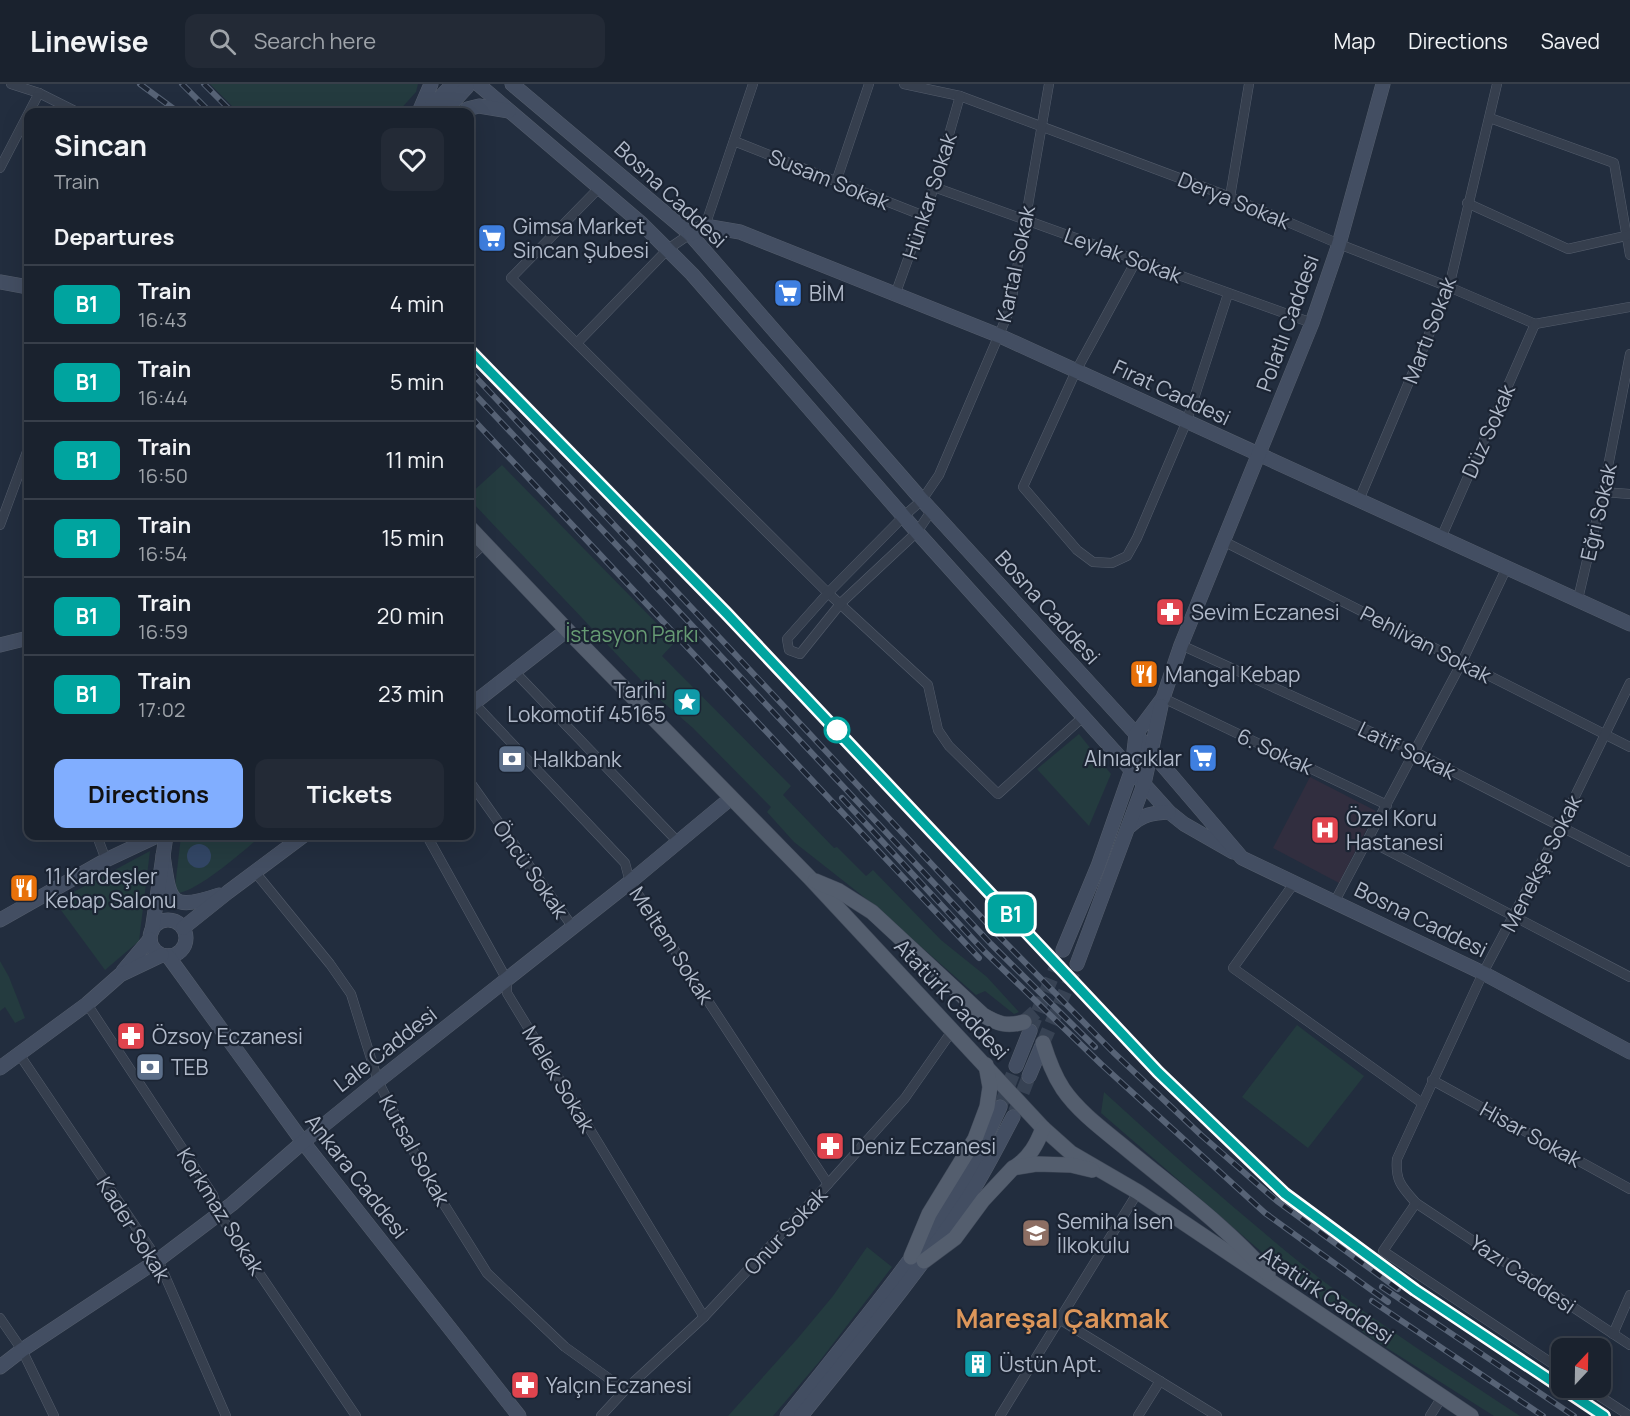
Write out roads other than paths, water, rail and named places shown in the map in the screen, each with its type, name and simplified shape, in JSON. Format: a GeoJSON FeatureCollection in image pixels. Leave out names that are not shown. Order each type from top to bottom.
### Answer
{"type":"FeatureCollection","features":[{"type":"Feature","properties":{"kind":"main road","name":"Atatürk Caddesi"},"geometry":{"type":"LineString","coordinates":[[474,533],[810,878],[1043,1128],[1071,1153],[1138,1192],[1471,1416]]}},
{"type":"Feature","properties":{"kind":"main road"},"geometry":{"type":"LineString","coordinates":[[810,878],[839,891],[872,912],[983,1015],[996,1023],[1027,1026]]}},
{"type":"Feature","properties":{"kind":"main road"},"geometry":{"type":"LineString","coordinates":[[1043,1042],[1050,1067],[1064,1090],[1085,1114],[1247,1249],[1284,1292]]}},
{"type":"Feature","properties":{"kind":"main road"},"geometry":{"type":"LineString","coordinates":[[918,1259],[929,1214],[975,1139],[987,1107],[990,1086],[986,1065]]}},
{"type":"Feature","properties":{"kind":"main road"},"geometry":{"type":"LineString","coordinates":[[918,1259],[955,1238],[983,1200],[1013,1168],[1029,1155],[1039,1140],[1043,1128]]}},
{"type":"Feature","properties":{"kind":"main road"},"geometry":{"type":"LineString","coordinates":[[1013,1168],[1036,1164],[1071,1165],[1103,1173]]}},
{"type":"Feature","properties":{"kind":"street"},"geometry":{"type":"LineString","coordinates":[[11,84],[39,93],[69,108]]}},
{"type":"Feature","properties":{"kind":"street"},"geometry":{"type":"LineString","coordinates":[[423,108],[431,84]]}},
{"type":"Feature","properties":{"kind":"street"},"geometry":{"type":"LineString","coordinates":[[424,108],[439,84]]}},
{"type":"Feature","properties":{"kind":"street","name":"Bosna Caddesi"},"geometry":{"type":"LineString","coordinates":[[512,84],[690,234],[927,505],[1136,734],[1242,858]]}},
{"type":"Feature","properties":{"kind":"street"},"geometry":{"type":"LineString","coordinates":[[577,343],[668,249],[705,226],[753,84]]}},
{"type":"Feature","properties":{"kind":"street"},"geometry":{"type":"LineString","coordinates":[[836,182],[869,84]]}},
{"type":"Feature","properties":{"kind":"street","name":"Derya Sokak"},"geometry":{"type":"LineString","coordinates":[[904,84],[960,96],[1042,125],[1230,197],[1535,324]]}},
{"type":"Feature","properties":{"kind":"street","name":"Kartal Sokak"},"geometry":{"type":"LineString","coordinates":[[927,505],[1010,309],[1049,84]]}},
{"type":"Feature","properties":{"kind":"street"},"geometry":{"type":"LineString","coordinates":[[1230,197],[1249,84]]}},
{"type":"Feature","properties":{"kind":"street","name":"Polatlı Caddesi"},"geometry":{"type":"LineString","coordinates":[[1136,734],[1163,698],[1181,645],[1312,323],[1339,244],[1383,84]]}},
{"type":"Feature","properties":{"kind":"street","name":"Martı Sokak"},"geometry":{"type":"LineString","coordinates":[[1359,500],[1449,287],[1467,203],[1497,84]]}},
{"type":"Feature","properties":{"kind":"street"},"geometry":{"type":"LineString","coordinates":[[425,108],[473,85]]}},
{"type":"Feature","properties":{"kind":"street"},"geometry":{"type":"LineString","coordinates":[[466,108],[473,85]]}},
{"type":"Feature","properties":{"kind":"street"},"geometry":{"type":"LineString","coordinates":[[448,108],[473,85]]}},
{"type":"Feature","properties":{"kind":"street","name":"Bosna Caddesi"},"geometry":{"type":"LineString","coordinates":[[473,85],[510,111],[668,249],[917,532],[1169,812],[1184,824],[1242,858],[1484,973],[1630,1052]]}},
{"type":"Feature","properties":{"kind":"street"},"geometry":{"type":"LineString","coordinates":[[31,108],[39,93]]}},
{"type":"Feature","properties":{"kind":"street","name":"Hünkar Sokak"},"geometry":{"type":"LineString","coordinates":[[895,295],[934,187],[960,96]]}},
{"type":"Feature","properties":{"kind":"street"},"geometry":{"type":"LineString","coordinates":[[473,108],[479,106],[510,111]]}},
{"type":"Feature","properties":{"kind":"street"},"geometry":{"type":"LineString","coordinates":[[1490,118],[1614,162],[1630,255]]}},
{"type":"Feature","properties":{"kind":"street"},"geometry":{"type":"LineString","coordinates":[[0,168],[24,122]]}},
{"type":"Feature","properties":{"kind":"street","name":"Susam Sokak"},"geometry":{"type":"LineString","coordinates":[[734,141],[924,216]]}},
{"type":"Feature","properties":{"kind":"street","name":"Leylak Sokak"},"geometry":{"type":"LineString","coordinates":[[934,187],[1312,323]]}},
{"type":"Feature","properties":{"kind":"street"},"geometry":{"type":"LineString","coordinates":[[599,188],[511,278],[828,593],[928,685],[938,730],[949,746],[998,794],[1083,717]]}},
{"type":"Feature","properties":{"kind":"street"},"geometry":{"type":"LineString","coordinates":[[1467,203],[1568,249],[1628,235]]}},
{"type":"Feature","properties":{"kind":"street","name":"Fırat Caddesi"},"geometry":{"type":"LineString","coordinates":[[705,226],[740,232],[1000,336],[1630,624]]}},
{"type":"Feature","properties":{"kind":"street"},"geometry":{"type":"LineString","coordinates":[[1137,259],[1076,371],[1023,487],[1077,550],[1093,562],[1112,563],[1126,556],[1137,538],[1186,423],[1228,294]]}},
{"type":"Feature","properties":{"kind":"street"},"geometry":{"type":"LineString","coordinates":[[0,282],[24,286]]}},
{"type":"Feature","properties":{"kind":"street"},"geometry":{"type":"LineString","coordinates":[[1535,324],[1630,307]]}},
{"type":"Feature","properties":{"kind":"street","name":"Düz Sokak"},"geometry":{"type":"LineString","coordinates":[[1441,538],[1535,324]]}},
{"type":"Feature","properties":{"kind":"street","name":"Eğri Sokak"},"geometry":{"type":"LineString","coordinates":[[1578,599],[1603,492],[1630,354]]}},
{"type":"Feature","properties":{"kind":"street"},"geometry":{"type":"LineString","coordinates":[[0,525],[24,460]]}},
{"type":"Feature","properties":{"kind":"street"},"geometry":{"type":"LineString","coordinates":[[1603,492],[1630,494]]}},
{"type":"Feature","properties":{"kind":"street"},"geometry":{"type":"LineString","coordinates":[[927,505],[917,532],[841,603],[800,654],[789,650],[787,639],[828,593],[904,516],[927,505]]}},
{"type":"Feature","properties":{"kind":"street","name":"Pehlivan Sokak"},"geometry":{"type":"LineString","coordinates":[[1222,542],[1630,747]]}},
{"type":"Feature","properties":{"kind":"street"},"geometry":{"type":"LineString","coordinates":[[474,553],[484,544]]}},
{"type":"Feature","properties":{"kind":"street"},"geometry":{"type":"LineString","coordinates":[[1335,902],[1462,662],[1508,567]]}},
{"type":"Feature","properties":{"kind":"street"},"geometry":{"type":"LineString","coordinates":[[474,700],[567,630]]}},
{"type":"Feature","properties":{"kind":"street"},"geometry":{"type":"LineString","coordinates":[[0,645],[24,639]]}},
{"type":"Feature","properties":{"kind":"street","name":"Latif Sokak"},"geometry":{"type":"LineString","coordinates":[[1181,645],[1415,752],[1630,862]]}},
{"type":"Feature","properties":{"kind":"street"},"geometry":{"type":"LineString","coordinates":[[514,671],[679,843]]}},
{"type":"Feature","properties":{"kind":"street","name":"Menekşe Sokak"},"geometry":{"type":"LineString","coordinates":[[1416,1203],[1403,1188],[1396,1174],[1397,1159],[1484,973],[1560,827],[1630,683]]}},
{"type":"Feature","properties":{"kind":"street"},"geometry":{"type":"LineString","coordinates":[[1077,964],[1144,784],[1163,698]]}},
{"type":"Feature","properties":{"kind":"street","name":"6. Sokak"},"geometry":{"type":"LineString","coordinates":[[1163,698],[1387,805]]}},
{"type":"Feature","properties":{"kind":"street","name":"Meltem Sokak"},"geometry":{"type":"LineString","coordinates":[[474,705],[625,863],[630,882],[828,1184]]}},
{"type":"Feature","properties":{"kind":"street"},"geometry":{"type":"LineString","coordinates":[[1064,950],[1098,866],[1132,769],[1136,734]]}},
{"type":"Feature","properties":{"kind":"street","name":"Öncü Sokak"},"geometry":{"type":"LineString","coordinates":[[474,788],[572,926]]}},
{"type":"Feature","properties":{"kind":"street","name":"Lale Caddesi"},"geometry":{"type":"LineString","coordinates":[[0,1367],[158,1260],[219,1214],[378,1080],[679,843],[731,798]]}},
{"type":"Feature","properties":{"kind":"street"},"geometry":{"type":"LineString","coordinates":[[1129,827],[1141,816],[1169,812]]}},
{"type":"Feature","properties":{"kind":"street"},"geometry":{"type":"LineString","coordinates":[[98,840],[106,860]]}},
{"type":"Feature","properties":{"kind":"street"},"geometry":{"type":"LineString","coordinates":[[0,920],[106,860],[148,840]]}},
{"type":"Feature","properties":{"kind":"street"},"geometry":{"type":"LineString","coordinates":[[165,840],[151,935],[154,949],[165,956]]}},
{"type":"Feature","properties":{"kind":"street"},"geometry":{"type":"LineString","coordinates":[[183,928],[298,840]]}},
{"type":"Feature","properties":{"kind":"street","name":"Melek Sokak"},"geometry":{"type":"LineString","coordinates":[[429,840],[507,980],[507,993],[704,1317]]}},
{"type":"Feature","properties":{"kind":"street"},"geometry":{"type":"LineString","coordinates":[[1368,840],[1630,977]]}},
{"type":"Feature","properties":{"kind":"street"},"geometry":{"type":"LineString","coordinates":[[163,855],[168,892],[176,901],[184,904],[194,903],[228,892]]}},
{"type":"Feature","properties":{"kind":"street","name":"Kutsal Sokak"},"geometry":{"type":"LineString","coordinates":[[255,872],[330,964],[351,994],[378,1080],[425,1174],[487,1273],[566,1347],[625,1390]]}},
{"type":"Feature","properties":{"kind":"street"},"geometry":{"type":"LineString","coordinates":[[1295,882],[1233,968],[1422,1103]]}},
{"type":"Feature","properties":{"kind":"street"},"geometry":{"type":"LineString","coordinates":[[0,1068],[87,1004],[120,975],[159,923],[175,922],[183,928],[186,939],[183,949],[173,956],[165,956],[120,975]]}},
{"type":"Feature","properties":{"kind":"street","name":"Ankara Caddesi"},"geometry":{"type":"LineString","coordinates":[[165,956],[303,1142],[519,1416]]}},
{"type":"Feature","properties":{"kind":"street","name":"Korkmaz Sokak"},"geometry":{"type":"LineString","coordinates":[[87,1004],[213,1195],[219,1214],[356,1416]]}},
{"type":"Feature","properties":{"kind":"street"},"geometry":{"type":"LineString","coordinates":[[1016,1066],[1027,1026]]}},
{"type":"Feature","properties":{"kind":"street","name":"Onur Sokak"},"geometry":{"type":"LineString","coordinates":[[602,1416],[625,1390],[704,1317],[828,1184],[904,1098],[952,1031]]}},
{"type":"Feature","properties":{"kind":"street"},"geometry":{"type":"LineString","coordinates":[[1029,1076],[1043,1042]]}},
{"type":"Feature","properties":{"kind":"street","name":"Kader Sokak"},"geometry":{"type":"LineString","coordinates":[[19,1054],[158,1260],[226,1416]]}},
{"type":"Feature","properties":{"kind":"street","name":"Hisar Sokak"},"geometry":{"type":"LineString","coordinates":[[1432,1080],[1630,1189]]}},
{"type":"Feature","properties":{"kind":"street"},"geometry":{"type":"LineString","coordinates":[[801,1416],[918,1259],[985,1140],[1000,1107]]}},
{"type":"Feature","properties":{"kind":"street"},"geometry":{"type":"LineString","coordinates":[[787,1416],[967,1199],[991,1160],[1013,1117]]}},
{"type":"Feature","properties":{"kind":"street"},"geometry":{"type":"LineString","coordinates":[[1000,1416],[1138,1192]]}},
{"type":"Feature","properties":{"kind":"street"},"geometry":{"type":"LineString","coordinates":[[1416,1203],[1383,1251],[1551,1363]]}},
{"type":"Feature","properties":{"kind":"street","name":"Yazı Caddesi"},"geometry":{"type":"LineString","coordinates":[[1416,1203],[1630,1344]]}},
{"type":"Feature","properties":{"kind":"street"},"geometry":{"type":"LineString","coordinates":[[1613,1334],[1630,1295]]}},
{"type":"Feature","properties":{"kind":"street"},"geometry":{"type":"LineString","coordinates":[[0,1318],[22,1350],[54,1416]]}},
{"type":"Feature","properties":{"kind":"street"},"geometry":{"type":"LineString","coordinates":[[1059,1319],[1217,1416]]}},
{"type":"Feature","properties":{"kind":"street"},"geometry":{"type":"LineString","coordinates":[[1138,1416],[1160,1381]]}},
{"type":"Feature","properties":{"kind":"street"},"geometry":{"type":"LineString","coordinates":[[1430,1416],[1442,1397]]}},
{"type":"Feature","properties":{"kind":"street"},"geometry":{"type":"LineString","coordinates":[[1602,1398],[1630,1416]]}},
{"type":"Feature","properties":{"kind":"water"},"geometry":{"type":"Polygon","coordinates":[[[199,844],[208,847],[211,856],[208,865],[199,868],[190,865],[187,856],[190,847],[199,844]]]}},
{"type":"Feature","properties":{"kind":"tunnel"},"geometry":{"type":"LineString","coordinates":[[1030,1031],[1063,950]]}},
{"type":"Feature","properties":{"kind":"tunnel"},"geometry":{"type":"LineString","coordinates":[[1043,1043],[1077,964]]}},
{"type":"Feature","properties":{"kind":"tunnel"},"geometry":{"type":"LineString","coordinates":[[1024,1022],[1041,1007]]}},
{"type":"Feature","properties":{"kind":"tunnel"},"geometry":{"type":"LineString","coordinates":[[1000,1107],[1016,1066]]}},
{"type":"Feature","properties":{"kind":"tunnel"},"geometry":{"type":"LineString","coordinates":[[1015,1112],[1029,1076]]}},
{"type":"Feature","properties":{"kind":"railway"},"geometry":{"type":"LineString","coordinates":[[140,84],[173,108]]}},
{"type":"Feature","properties":{"kind":"railway"},"geometry":{"type":"LineString","coordinates":[[182,84],[206,108]]}},
{"type":"Feature","properties":{"kind":"railway"},"geometry":{"type":"LineString","coordinates":[[204,84],[228,108]]}},
{"type":"Feature","properties":{"kind":"railway"},"geometry":{"type":"LineString","coordinates":[[474,355],[727,614],[1158,1072],[1285,1194],[1415,1290],[1604,1416]]}},
{"type":"Feature","properties":{"kind":"railway"},"geometry":{"type":"LineString","coordinates":[[474,375],[998,935],[1113,1052],[1201,1135],[1277,1201],[1398,1289]]}},
{"type":"Feature","properties":{"kind":"railway"},"geometry":{"type":"LineString","coordinates":[[474,393],[991,944],[1095,1047]]}},
{"type":"Feature","properties":{"kind":"railway"},"geometry":{"type":"LineString","coordinates":[[474,420],[979,958]]}},
{"type":"Feature","properties":{"kind":"railway"},"geometry":{"type":"LineString","coordinates":[[842,798],[985,952],[1101,1064],[1265,1213],[1388,1302]]}},
{"type":"Feature","properties":{"kind":"railway"},"geometry":{"type":"LineString","coordinates":[[1382,1287],[1574,1416]]}},
{"type":"Feature","properties":{"kind":"railway"},"geometry":{"type":"LineString","coordinates":[[1372,1301],[1543,1416]]}},
{"type":"Feature","properties":{"kind":"train","name":"B1"},"geometry":{"type":"LineString","coordinates":[[474,355],[644,527],[1013,915],[1158,1072],[1285,1194],[1415,1290],[1604,1416]]}},
{"type":"Feature","properties":{"kind":"place","name":"Gimsa Market Sincan Şubesi"},"geometry":{"type":"Point","coordinates":[492,238]}},
{"type":"Feature","properties":{"kind":"place","name":"BİM"},"geometry":{"type":"Point","coordinates":[788,293]}},
{"type":"Feature","properties":{"kind":"place","name":"Sevim Eczanesi"},"geometry":{"type":"Point","coordinates":[1170,612]}},
{"type":"Feature","properties":{"kind":"place","name":"Mangal Kebap"},"geometry":{"type":"Point","coordinates":[1144,674]}},
{"type":"Feature","properties":{"kind":"place","name":"Tarihi Lokomotif 45165"},"geometry":{"type":"Point","coordinates":[687,702]}},
{"type":"Feature","properties":{"kind":"place","name":"Alnıaçıklar"},"geometry":{"type":"Point","coordinates":[1203,758]}},
{"type":"Feature","properties":{"kind":"place","name":"Halkbank"},"geometry":{"type":"Point","coordinates":[512,759]}},
{"type":"Feature","properties":{"kind":"place","name":"Özel Koru Hastanesi"},"geometry":{"type":"Point","coordinates":[1325,830]}},
{"type":"Feature","properties":{"kind":"place","name":"11 Kardeşler Kebap Salonu"},"geometry":{"type":"Point","coordinates":[24,888]}},
{"type":"Feature","properties":{"kind":"place","name":"Özsoy Eczanesi"},"geometry":{"type":"Point","coordinates":[131,1036]}},
{"type":"Feature","properties":{"kind":"place","name":"TEB"},"geometry":{"type":"Point","coordinates":[150,1067]}},
{"type":"Feature","properties":{"kind":"place","name":"Deniz Eczanesi"},"geometry":{"type":"Point","coordinates":[830,1146]}},
{"type":"Feature","properties":{"kind":"place","name":"Semiha İsen İlkokulu"},"geometry":{"type":"Point","coordinates":[1036,1233]}},
{"type":"Feature","properties":{"kind":"place","name":"Üstün Apt."},"geometry":{"type":"Point","coordinates":[978,1364]}},
{"type":"Feature","properties":{"kind":"place","name":"Yalçın Eczanesi"},"geometry":{"type":"Point","coordinates":[525,1385]}},
{"type":"Feature","properties":{"kind":"district","name":"Mareşal Çakmak"},"geometry":{"type":"Point","coordinates":[1062,1317]}},
{"type":"Feature","properties":{"kind":"park label","name":"İstasyon Parkı"},"geometry":{"type":"Point","coordinates":[632,634]}}]}
